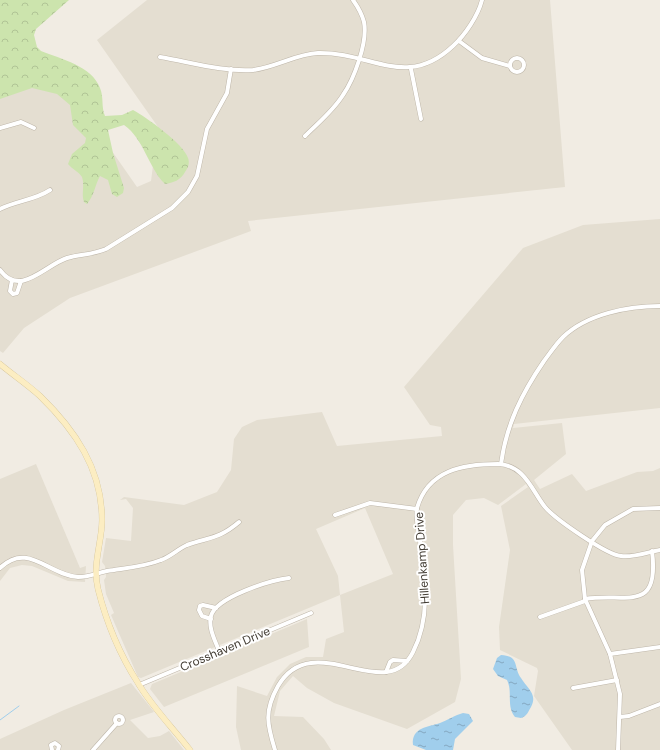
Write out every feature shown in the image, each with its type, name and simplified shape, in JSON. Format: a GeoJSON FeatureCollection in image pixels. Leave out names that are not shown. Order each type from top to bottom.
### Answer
{"type":"FeatureCollection","features":[{"type":"Feature","properties":{"kind":"street"},"geometry":{"type":"LineString","coordinates":[[305,136],[343,96],[359,58],[364,37],[364,23],[360,11],[353,0]]}},
{"type":"Feature","properties":{"kind":"street"},"geometry":{"type":"LineString","coordinates":[[160,58],[231,69],[254,70],[292,58],[318,53],[345,54],[411,69],[437,59],[459,41],[472,21],[482,0]]}},
{"type":"Feature","properties":{"kind":"street"},"geometry":{"type":"LineString","coordinates":[[459,41],[482,58],[510,66]]}},
{"type":"Feature","properties":{"kind":"street"},"geometry":{"type":"LineString","coordinates":[[0,270],[12,280],[26,281],[36,277],[51,265],[69,257],[96,253],[106,249],[172,208],[185,198],[197,176],[207,129],[227,93],[231,69]]}},
{"type":"Feature","properties":{"kind":"street"},"geometry":{"type":"LineString","coordinates":[[411,69],[421,120]]}},
{"type":"Feature","properties":{"kind":"street"},"geometry":{"type":"LineString","coordinates":[[0,128],[21,122],[34,128]]}},
{"type":"Feature","properties":{"kind":"street"},"geometry":{"type":"LineString","coordinates":[[0,209],[37,197],[50,190]]}},
{"type":"Feature","properties":{"kind":"street"},"geometry":{"type":"LineString","coordinates":[[12,280],[10,291],[13,294],[17,294],[22,281]]}},
{"type":"Feature","properties":{"kind":"street"},"geometry":{"type":"LineString","coordinates":[[660,306],[631,308],[606,313],[589,320],[563,337],[531,382],[516,408],[504,444],[501,464],[520,473],[530,481],[550,511],[613,555],[628,556],[660,550]]}},
{"type":"Feature","properties":{"kind":"street"},"geometry":{"type":"LineString","coordinates":[[0,364],[40,397],[72,432],[90,461],[99,488],[102,520],[96,561],[96,575],[107,617],[127,665],[139,685],[190,750]]}},
{"type":"Feature","properties":{"kind":"street","name":"Hillenkamp Drive"},"geometry":{"type":"LineString","coordinates":[[276,750],[268,724],[267,713],[271,698],[288,672],[300,664],[322,662],[368,672],[386,672],[398,668],[411,657],[420,639],[424,623],[426,604],[417,509],[424,490],[441,475],[459,468],[501,464]]}},
{"type":"Feature","properties":{"kind":"street"},"geometry":{"type":"LineString","coordinates":[[335,515],[370,503],[417,509]]}},
{"type":"Feature","properties":{"kind":"street"},"geometry":{"type":"LineString","coordinates":[[618,750],[621,700],[617,680],[610,654],[585,600],[582,570],[592,541],[605,525],[633,509],[660,508]]}},
{"type":"Feature","properties":{"kind":"street"},"geometry":{"type":"LineString","coordinates":[[0,568],[13,559],[24,557],[71,576],[96,575],[106,571],[135,567],[162,560],[185,546],[218,537],[239,522]]}},
{"type":"Feature","properties":{"kind":"street"},"geometry":{"type":"LineString","coordinates":[[540,617],[585,600],[594,598],[635,598],[643,594],[650,586],[654,577],[652,551]]}},
{"type":"Feature","properties":{"kind":"street"},"geometry":{"type":"LineString","coordinates":[[219,651],[210,627],[211,619],[216,608],[226,600],[277,579],[289,578]]}},
{"type":"Feature","properties":{"kind":"street"},"geometry":{"type":"LineString","coordinates":[[211,619],[202,616],[199,610],[200,606],[204,605],[216,608]]}},
{"type":"Feature","properties":{"kind":"street","name":"Crosshaven Drive"},"geometry":{"type":"LineString","coordinates":[[139,685],[311,613]]}},
{"type":"Feature","properties":{"kind":"street"},"geometry":{"type":"LineString","coordinates":[[610,654],[660,647]]}},
{"type":"Feature","properties":{"kind":"street"},"geometry":{"type":"LineString","coordinates":[[386,672],[390,662],[393,660],[406,661]]}},
{"type":"Feature","properties":{"kind":"street"},"geometry":{"type":"LineString","coordinates":[[573,688],[617,680]]}},
{"type":"Feature","properties":{"kind":"street"},"geometry":{"type":"LineString","coordinates":[[620,717],[629,716],[660,704]]}},
{"type":"Feature","properties":{"kind":"street"},"geometry":{"type":"LineString","coordinates":[[93,750],[116,723]]}},
{"type":"Feature","properties":{"kind":"street"},"geometry":{"type":"LineString","coordinates":[[52,750],[51,745],[54,743],[58,745],[60,750]]}},
{"type":"Feature","properties":{"kind":"shaded area"},"geometry":{"type":"Polygon","coordinates":[[[147,0],[550,0],[565,187],[248,221],[251,231],[70,298],[24,328],[3,353],[0,351],[0,85],[54,68],[137,187],[151,181],[158,127],[97,40],[147,0]]]}},
{"type":"Feature","properties":{"kind":"shaded area"},"geometry":{"type":"Polygon","coordinates":[[[660,219],[660,408],[514,424],[513,428],[562,423],[566,454],[534,480],[540,489],[572,474],[586,491],[637,472],[653,471],[660,468],[660,750],[572,750],[534,696],[538,671],[537,668],[500,650],[499,627],[510,550],[501,506],[528,487],[526,484],[498,505],[484,498],[466,500],[453,515],[453,545],[461,679],[455,702],[407,729],[334,703],[307,688],[293,676],[280,691],[274,716],[303,717],[324,739],[331,750],[241,750],[236,727],[237,686],[267,696],[277,677],[290,664],[306,657],[323,657],[326,639],[344,632],[340,595],[141,678],[138,677],[111,615],[114,613],[106,594],[104,580],[106,577],[105,566],[102,562],[106,538],[131,541],[133,508],[126,499],[120,500],[124,497],[184,505],[217,492],[231,470],[234,439],[242,427],[257,420],[322,412],[337,446],[442,436],[441,427],[430,425],[404,387],[523,248],[583,225],[660,219]],[[365,508],[316,529],[338,576],[340,595],[393,574],[365,508]]]}},
{"type":"Feature","properties":{"kind":"shaded area"},"geometry":{"type":"Polygon","coordinates":[[[36,464],[80,568],[86,566],[85,582],[68,581],[32,566],[22,565],[10,568],[0,581],[0,479],[36,464]]]}},
{"type":"Feature","properties":{"kind":"shaded area"},"geometry":{"type":"Polygon","coordinates":[[[307,619],[309,647],[164,707],[150,689],[152,684],[307,619]]]}},
{"type":"Feature","properties":{"kind":"shaded area"},"geometry":{"type":"Polygon","coordinates":[[[131,683],[154,712],[130,720],[148,738],[160,736],[169,731],[184,750],[0,750],[0,739],[64,710],[131,683]]]}},
{"type":"Feature","properties":{"kind":"green space"},"geometry":{"type":"Polygon","coordinates":[[[0,0],[69,0],[36,29],[34,35],[37,47],[41,51],[75,64],[96,80],[102,95],[105,116],[122,115],[133,110],[147,118],[180,146],[189,160],[188,167],[183,175],[174,182],[165,184],[154,170],[141,145],[131,131],[124,125],[108,130],[113,153],[124,188],[123,193],[117,197],[112,194],[108,180],[100,176],[89,201],[87,204],[84,202],[82,177],[68,164],[72,154],[85,143],[86,138],[73,125],[70,105],[57,94],[32,88],[0,99],[0,0]]]}},
{"type":"Feature","properties":{"kind":"water"},"geometry":{"type":"Polygon","coordinates":[[[501,655],[511,657],[514,660],[523,682],[531,691],[533,702],[526,715],[521,718],[515,717],[512,713],[510,704],[510,689],[507,680],[498,676],[493,669],[497,658],[501,655]]]}},
{"type":"Feature","properties":{"kind":"water"},"geometry":{"type":"Polygon","coordinates":[[[463,713],[469,714],[473,721],[455,739],[453,750],[426,750],[413,745],[413,739],[418,731],[463,713]]]}},
{"type":"Feature","properties":{"kind":"waterway"},"geometry":{"type":"LineString","coordinates":[[0,720],[19,706]]}}]}
